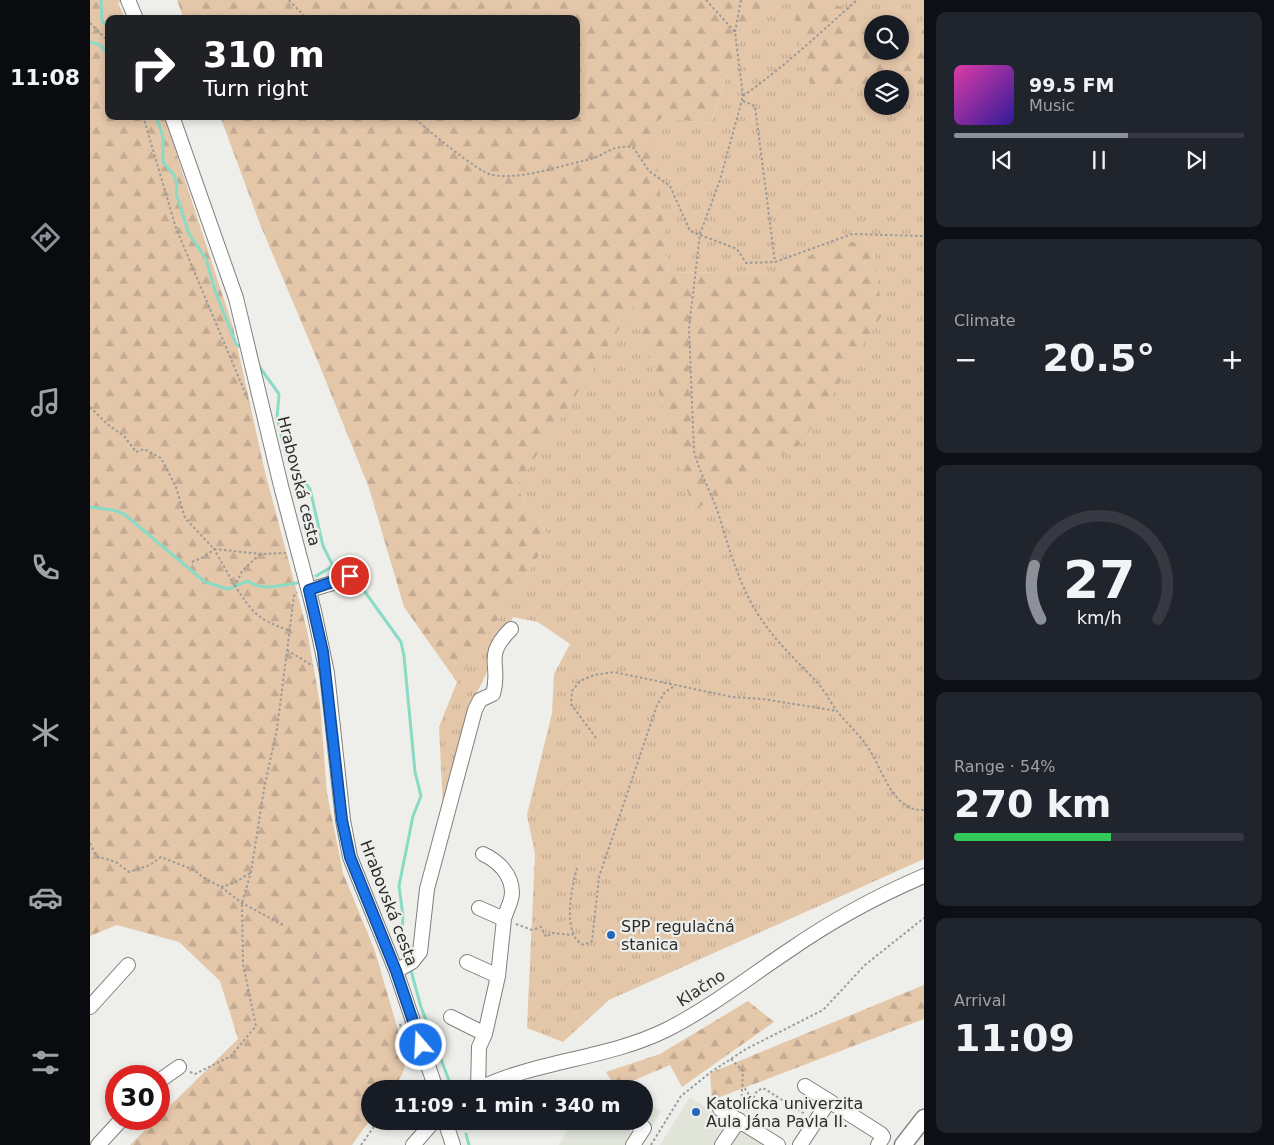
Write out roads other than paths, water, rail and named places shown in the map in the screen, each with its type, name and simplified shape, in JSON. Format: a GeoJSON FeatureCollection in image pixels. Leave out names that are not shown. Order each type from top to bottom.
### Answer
{"type":"FeatureCollection","features":[{"type":"Feature","properties":{"kind":"main road"},"geometry":{"type":"LineString","coordinates":[[903,1145],[924,1118]]}},
{"type":"Feature","properties":{"kind":"street"},"geometry":{"type":"LineString","coordinates":[[128,0],[134,15]]}},
{"type":"Feature","properties":{"kind":"street","name":"Hrabovská cesta"},"geometry":{"type":"LineString","coordinates":[[173,120],[226,266],[253,366],[305,589],[323,652],[342,820],[350,857],[404,966],[434,1080]]}},
{"type":"Feature","properties":{"kind":"street"},"geometry":{"type":"LineString","coordinates":[[305,589],[352,575]]}},
{"type":"Feature","properties":{"kind":"street"},"geometry":{"type":"LineString","coordinates":[[404,966],[420,952],[427,890],[475,710],[480,700],[493,694],[495,650],[499,642],[511,629]]}},
{"type":"Feature","properties":{"kind":"street"},"geometry":{"type":"LineString","coordinates":[[478,1080],[480,1047],[485,1034],[498,976],[504,919],[512,893],[508,875],[500,864],[483,854]]}},
{"type":"Feature","properties":{"kind":"street","name":"Klačno"},"geometry":{"type":"LineString","coordinates":[[499,1080],[511,1075],[632,1043],[666,1030],[703,1009],[844,915],[924,876]]}},
{"type":"Feature","properties":{"kind":"street"},"geometry":{"type":"LineString","coordinates":[[479,908],[504,919]]}},
{"type":"Feature","properties":{"kind":"street"},"geometry":{"type":"LineString","coordinates":[[467,962],[498,976]]}},
{"type":"Feature","properties":{"kind":"street"},"geometry":{"type":"LineString","coordinates":[[90,1007],[128,965]]}},
{"type":"Feature","properties":{"kind":"street"},"geometry":{"type":"LineString","coordinates":[[452,1017],[485,1034]]}},
{"type":"Feature","properties":{"kind":"street"},"geometry":{"type":"LineString","coordinates":[[170,1073],[179,1067]]}},
{"type":"Feature","properties":{"kind":"street"},"geometry":{"type":"LineString","coordinates":[[805,1086],[879,1133],[883,1137],[878,1145]]}},
{"type":"Feature","properties":{"kind":"street"},"geometry":{"type":"LineString","coordinates":[[800,1145],[829,1101]]}},
{"type":"Feature","properties":{"kind":"street"},"geometry":{"type":"LineString","coordinates":[[720,1109],[741,1118],[778,1145]]}},
{"type":"Feature","properties":{"kind":"street"},"geometry":{"type":"LineString","coordinates":[[722,1145],[741,1118]]}},
{"type":"Feature","properties":{"kind":"street"},"geometry":{"type":"LineString","coordinates":[[98,1145],[112,1130]]}},
{"type":"Feature","properties":{"kind":"street"},"geometry":{"type":"LineString","coordinates":[[413,1145],[432,1130]]}},
{"type":"Feature","properties":{"kind":"street"},"geometry":{"type":"LineString","coordinates":[[445,1130],[452,1145]]}},
{"type":"Feature","properties":{"kind":"street"},"geometry":{"type":"LineString","coordinates":[[633,1145],[643,1130]]}},
{"type":"Feature","properties":{"kind":"waterway"},"geometry":{"type":"LineString","coordinates":[[101,0],[102,21],[105,24]]}},
{"type":"Feature","properties":{"kind":"waterway"},"geometry":{"type":"LineString","coordinates":[[90,42],[100,45],[105,51]]}},
{"type":"Feature","properties":{"kind":"waterway"},"geometry":{"type":"LineString","coordinates":[[157,120],[163,137],[163,162],[174,175],[177,184],[176,193],[189,234],[206,259],[215,291],[236,344],[243,349]]}},
{"type":"Feature","properties":{"kind":"waterway"},"geometry":{"type":"LineString","coordinates":[[256,362],[279,394],[277,418],[282,439],[288,458],[310,489],[323,546],[333,566],[349,572]]}},
{"type":"Feature","properties":{"kind":"waterway"},"geometry":{"type":"LineString","coordinates":[[90,507],[113,510],[124,514],[205,582],[228,589],[248,581],[266,587],[297,583]]}},
{"type":"Feature","properties":{"kind":"waterway"},"geometry":{"type":"LineString","coordinates":[[316,576],[333,566]]}},
{"type":"Feature","properties":{"kind":"waterway"},"geometry":{"type":"LineString","coordinates":[[355,578],[401,642],[404,656],[415,772],[421,796],[413,816],[399,886],[403,916],[402,931],[408,959]]}},
{"type":"Feature","properties":{"kind":"waterway"},"geometry":{"type":"LineString","coordinates":[[410,967],[421,1007],[449,1080]]}},
{"type":"Feature","properties":{"kind":"waterway"},"geometry":{"type":"LineString","coordinates":[[466,1134],[469,1145]]}},
{"type":"Feature","properties":{"kind":"place","name":"SPP regulačná stanica"},"geometry":{"type":"Point","coordinates":[611,935]}},
{"type":"Feature","properties":{"kind":"place","name":"Katolícka univerzita Aula Jána Pavla II."},"geometry":{"type":"Point","coordinates":[696,1112]}}]}
